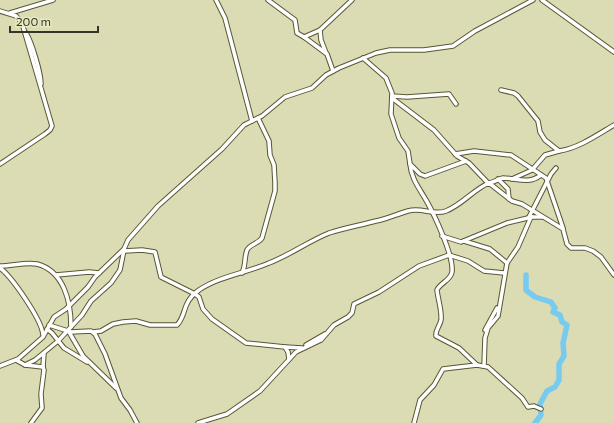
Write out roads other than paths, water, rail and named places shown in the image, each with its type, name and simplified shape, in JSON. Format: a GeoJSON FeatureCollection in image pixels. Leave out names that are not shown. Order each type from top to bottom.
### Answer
{"type":"FeatureCollection","features":[{"type":"Feature","properties":{"kind":"street"},"geometry":{"type":"LineString","coordinates":[[9,13],[53,0]]}},
{"type":"Feature","properties":{"kind":"street"},"geometry":{"type":"LineString","coordinates":[[216,0],[225,18],[252,121]]}},
{"type":"Feature","properties":{"kind":"street"},"geometry":{"type":"LineString","coordinates":[[268,0],[295,20],[297,33],[327,54]]}},
{"type":"Feature","properties":{"kind":"street"},"geometry":{"type":"LineString","coordinates":[[304,37],[320,30],[352,0]]}},
{"type":"Feature","properties":{"kind":"street"},"geometry":{"type":"LineString","coordinates":[[25,365],[35,360],[58,341],[82,315],[88,304],[118,275],[128,240],[158,206],[222,149],[244,125],[258,118],[285,97],[312,88],[333,71],[363,58],[390,50],[424,50],[453,46],[476,31],[533,0]]}},
{"type":"Feature","properties":{"kind":"street"},"geometry":{"type":"LineString","coordinates":[[542,0],[614,52]]}},
{"type":"Feature","properties":{"kind":"street"},"geometry":{"type":"LineString","coordinates":[[0,11],[9,13],[19,18]]}},
{"type":"Feature","properties":{"kind":"street"},"geometry":{"type":"LineString","coordinates":[[0,164],[52,128],[24,29],[19,18],[14,12]]}},
{"type":"Feature","properties":{"kind":"street"},"geometry":{"type":"LineString","coordinates":[[320,30],[321,40],[333,71]]}},
{"type":"Feature","properties":{"kind":"street"},"geometry":{"type":"LineString","coordinates":[[363,58],[386,78],[392,97],[391,114],[399,138],[408,151],[412,176],[432,214],[449,255],[452,273],[437,290],[441,321],[436,332],[436,336],[459,348],[477,365]]}},
{"type":"Feature","properties":{"kind":"street"},"geometry":{"type":"LineString","coordinates":[[501,90],[514,93],[518,96],[538,122],[540,132],[545,140],[558,151]]}},
{"type":"Feature","properties":{"kind":"street"},"geometry":{"type":"LineString","coordinates":[[392,97],[449,94],[456,104]]}},
{"type":"Feature","properties":{"kind":"street"},"geometry":{"type":"LineString","coordinates":[[392,97],[438,133],[455,154],[466,161],[489,183],[509,199],[522,204],[563,229]]}},
{"type":"Feature","properties":{"kind":"street"},"geometry":{"type":"LineString","coordinates":[[242,273],[245,267],[249,248],[257,244],[262,238],[265,219],[275,191],[274,165],[270,155],[270,144],[258,118]]}},
{"type":"Feature","properties":{"kind":"street"},"geometry":{"type":"LineString","coordinates":[[512,180],[532,170],[545,155],[571,148],[588,140],[614,124]]}},
{"type":"Feature","properties":{"kind":"street"},"geometry":{"type":"LineString","coordinates":[[455,154],[474,151],[511,155],[546,178],[569,247],[573,249],[585,248],[593,250],[614,275]]}},
{"type":"Feature","properties":{"kind":"street"},"geometry":{"type":"LineString","coordinates":[[410,164],[420,174],[425,176],[466,161]]}},
{"type":"Feature","properties":{"kind":"street"},"geometry":{"type":"LineString","coordinates":[[484,366],[486,327],[499,305],[507,262],[518,247],[530,217],[551,174],[556,168]]}},
{"type":"Feature","properties":{"kind":"street"},"geometry":{"type":"LineString","coordinates":[[48,327],[69,330],[73,333],[101,331],[113,324],[124,322],[141,322],[150,325],[177,325],[180,322],[186,302],[195,294],[218,279],[242,273],[278,260],[329,234],[409,211],[424,210],[432,214],[449,210],[469,199],[481,187],[489,183],[498,180],[521,181],[536,179],[541,175]]}},
{"type":"Feature","properties":{"kind":"street"},"geometry":{"type":"LineString","coordinates":[[498,180],[508,190],[509,199]]}},
{"type":"Feature","properties":{"kind":"street"},"geometry":{"type":"LineString","coordinates":[[442,236],[457,242],[464,241],[471,237],[530,217],[543,217]]}},
{"type":"Feature","properties":{"kind":"street"},"geometry":{"type":"LineString","coordinates":[[464,241],[490,250],[507,262]]}},
{"type":"Feature","properties":{"kind":"street"},"geometry":{"type":"LineString","coordinates":[[0,366],[16,360],[43,337],[54,317],[69,307],[100,273],[124,250],[155,252],[161,277],[199,297],[203,309],[212,319],[246,342],[303,348]]}},
{"type":"Feature","properties":{"kind":"street"},"geometry":{"type":"LineString","coordinates":[[198,423],[221,417],[230,412],[264,387],[289,359],[303,348],[321,340],[325,334],[338,322],[348,317],[356,302],[379,292],[419,266],[449,255],[468,261],[484,271],[504,273]]}},
{"type":"Feature","properties":{"kind":"street"},"geometry":{"type":"LineString","coordinates":[[0,267],[36,264],[55,274],[62,281],[69,307],[69,330],[80,352],[118,390]]}},
{"type":"Feature","properties":{"kind":"street"},"geometry":{"type":"LineString","coordinates":[[0,267],[8,275],[35,315],[42,328],[43,337]]}},
{"type":"Feature","properties":{"kind":"street"},"geometry":{"type":"LineString","coordinates":[[55,274],[89,272],[100,273]]}},
{"type":"Feature","properties":{"kind":"street"},"geometry":{"type":"LineString","coordinates":[[48,327],[64,348],[94,365]]}},
{"type":"Feature","properties":{"kind":"street"},"geometry":{"type":"LineString","coordinates":[[93,332],[105,354],[123,404],[130,410],[137,423]]}},
{"type":"Feature","properties":{"kind":"street"},"geometry":{"type":"LineString","coordinates":[[285,347],[288,352],[289,359]]}},
{"type":"Feature","properties":{"kind":"street"},"geometry":{"type":"LineString","coordinates":[[31,423],[42,408],[41,391],[44,373],[44,353]]}},
{"type":"Feature","properties":{"kind":"street"},"geometry":{"type":"LineString","coordinates":[[16,360],[25,365],[43,367]]}},
{"type":"Feature","properties":{"kind":"street"},"geometry":{"type":"LineString","coordinates":[[414,423],[420,400],[434,385],[442,369],[477,365],[484,366],[491,370],[522,398],[528,407],[534,406],[540,409]]}},
{"type":"Feature","properties":{"kind":"waterway"},"geometry":{"type":"LineString","coordinates":[[526,275],[526,290],[535,297],[551,302],[555,308],[553,312],[560,315],[562,322],[567,325],[563,343],[564,356],[559,364],[559,380],[555,387],[547,391],[540,404],[541,415],[535,423]]}}]}
